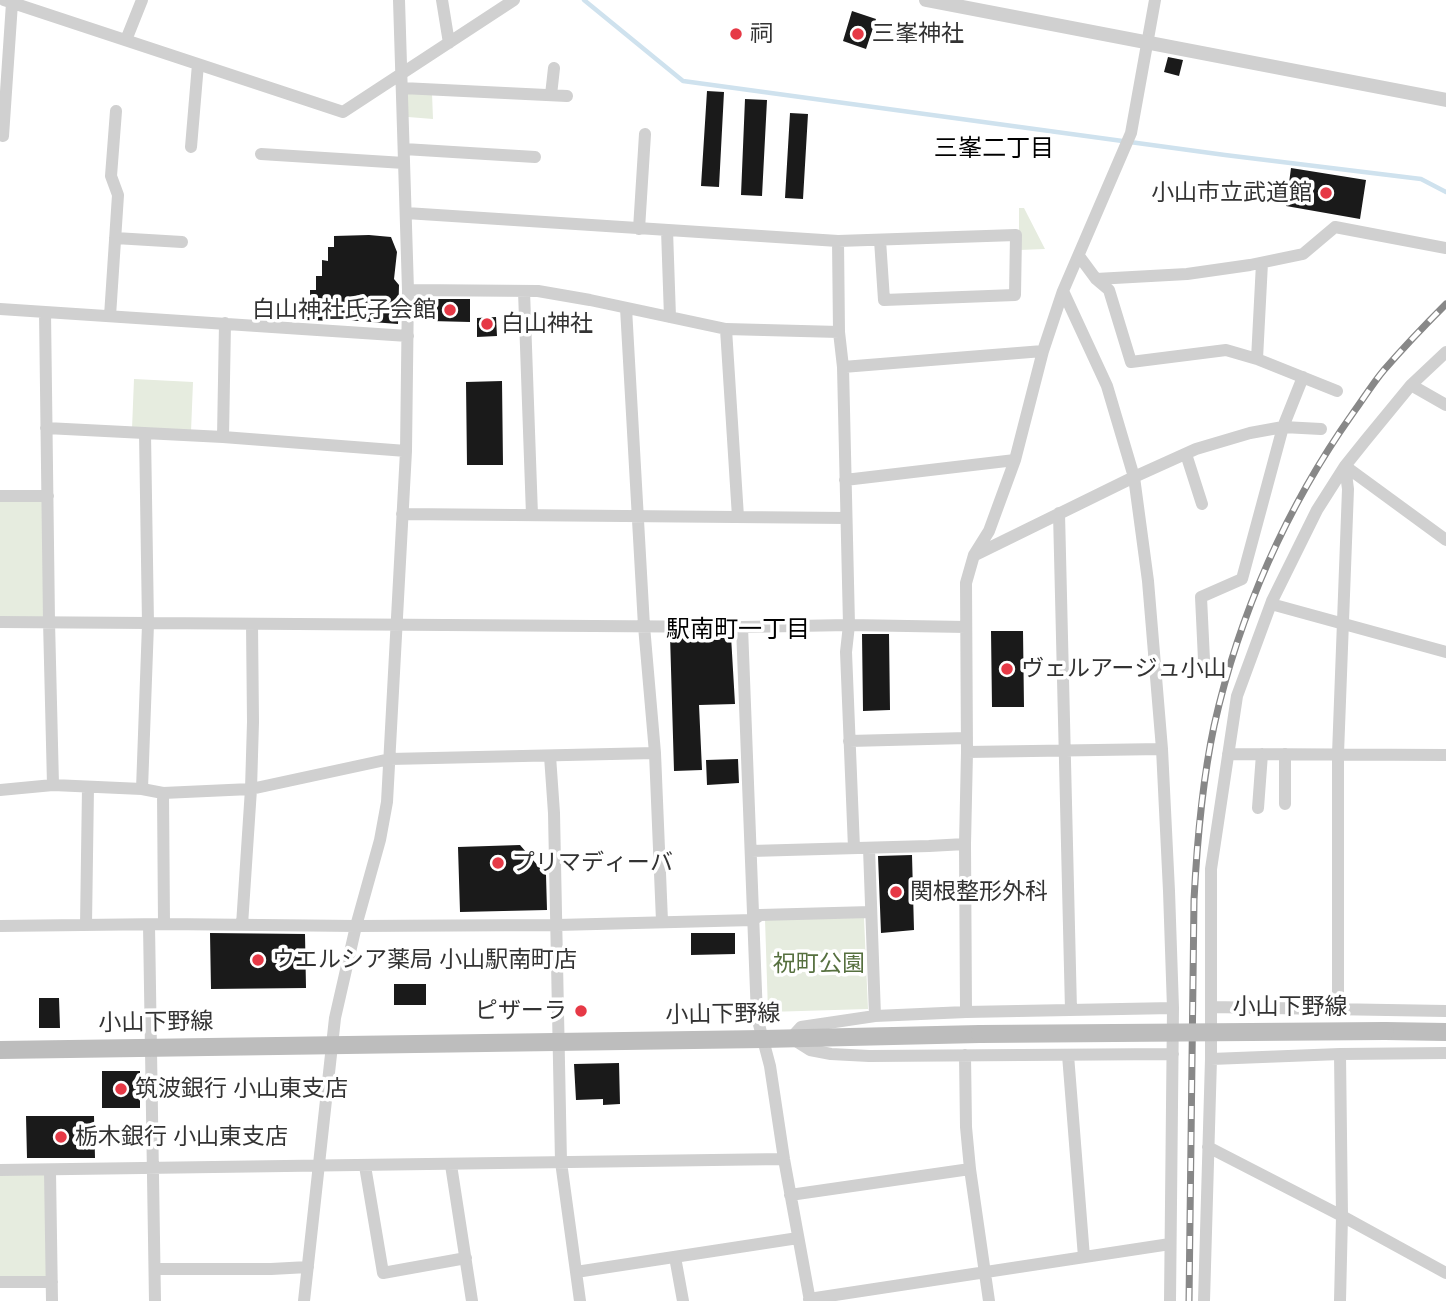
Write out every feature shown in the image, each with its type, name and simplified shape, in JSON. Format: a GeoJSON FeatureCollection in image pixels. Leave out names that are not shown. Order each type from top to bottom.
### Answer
{"type":"FeatureCollection","features":[{"type":"Feature","properties":{"kind":"main road","name":"小山下野線"},"geometry":{"type":"LineString","coordinates":[[0,1050],[980,1034],[1446,1032]]}},
{"type":"Feature","properties":{"kind":"street"},"geometry":{"type":"LineString","coordinates":[[126,40],[142,0]]}},
{"type":"Feature","properties":{"kind":"street"},"geometry":{"type":"LineString","coordinates":[[304,1301],[335,1017],[380,840],[387,802],[405,451],[408,337],[399,0]]}},
{"type":"Feature","properties":{"kind":"street"},"geometry":{"type":"LineString","coordinates":[[442,0],[449,43]]}},
{"type":"Feature","properties":{"kind":"street"},"geometry":{"type":"LineString","coordinates":[[3,136],[8,1],[343,112],[514,0]]}},
{"type":"Feature","properties":{"kind":"street"},"geometry":{"type":"LineString","coordinates":[[926,0],[960,3],[1446,100]]}},
{"type":"Feature","properties":{"kind":"street"},"geometry":{"type":"LineString","coordinates":[[966,1012],[966,583],[974,555],[989,531],[1015,460],[1043,351],[1063,291],[1131,133],[1155,0]]}},
{"type":"Feature","properties":{"kind":"street"},"geometry":{"type":"LineString","coordinates":[[191,148],[198,64]]}},
{"type":"Feature","properties":{"kind":"street"},"geometry":{"type":"LineString","coordinates":[[551,95],[554,68]]}},
{"type":"Feature","properties":{"kind":"street"},"geometry":{"type":"LineString","coordinates":[[402,88],[567,96]]}},
{"type":"Feature","properties":{"kind":"street"},"geometry":{"type":"LineString","coordinates":[[110,316],[118,195],[111,176],[116,110]]}},
{"type":"Feature","properties":{"kind":"street"},"geometry":{"type":"LineString","coordinates":[[639,229],[645,134]]}},
{"type":"Feature","properties":{"kind":"street"},"geometry":{"type":"LineString","coordinates":[[404,149],[534,157]]}},
{"type":"Feature","properties":{"kind":"street"},"geometry":{"type":"LineString","coordinates":[[261,154],[404,163]]}},
{"type":"Feature","properties":{"kind":"street"},"geometry":{"type":"LineString","coordinates":[[406,214],[838,242],[880,240],[1016,235],[1016,295],[884,300],[880,240]]}},
{"type":"Feature","properties":{"kind":"street"},"geometry":{"type":"LineString","coordinates":[[1096,279],[1187,274],[1262,263],[1303,254],[1335,227],[1446,248]]}},
{"type":"Feature","properties":{"kind":"street"},"geometry":{"type":"LineString","coordinates":[[667,230],[670,317]]}},
{"type":"Feature","properties":{"kind":"street"},"geometry":{"type":"LineString","coordinates":[[115,238],[182,242]]}},
{"type":"Feature","properties":{"kind":"street"},"geometry":{"type":"LineString","coordinates":[[838,242],[849,625],[846,652],[854,848]]}},
{"type":"Feature","properties":{"kind":"street"},"geometry":{"type":"LineString","coordinates":[[1079,256],[1096,279],[1109,290],[1131,362],[1226,350],[1257,359],[1337,391]]}},
{"type":"Feature","properties":{"kind":"street"},"geometry":{"type":"LineString","coordinates":[[1257,359],[1262,263]]}},
{"type":"Feature","properties":{"kind":"street"},"geometry":{"type":"LineString","coordinates":[[408,290],[538,291],[726,330],[839,332]]}},
{"type":"Feature","properties":{"kind":"street"},"geometry":{"type":"LineString","coordinates":[[524,291],[532,515]]}},
{"type":"Feature","properties":{"kind":"street"},"geometry":{"type":"LineString","coordinates":[[1063,291],[1107,386],[1134,477],[1148,581],[1162,749],[1173,1008],[1170,1301]]}},
{"type":"Feature","properties":{"kind":"street"},"geometry":{"type":"LineString","coordinates":[[626,308],[644,626],[655,753],[662,921]]}},
{"type":"Feature","properties":{"kind":"street"},"geometry":{"type":"LineString","coordinates":[[0,309],[408,337]]}},
{"type":"Feature","properties":{"kind":"street"},"geometry":{"type":"LineString","coordinates":[[45,312],[53,785]]}},
{"type":"Feature","properties":{"kind":"street"},"geometry":{"type":"LineString","coordinates":[[223,437],[225,323]]}},
{"type":"Feature","properties":{"kind":"street"},"geometry":{"type":"LineString","coordinates":[[726,330],[738,517]]}},
{"type":"Feature","properties":{"kind":"street"},"geometry":{"type":"LineString","coordinates":[[843,367],[1043,351]]}},
{"type":"Feature","properties":{"kind":"street"},"geometry":{"type":"LineString","coordinates":[[1204,1301],[1211,1059],[1210,869],[1237,696],[1271,604],[1317,510],[1345,466],[1411,385],[1446,352]]}},
{"type":"Feature","properties":{"kind":"street"},"geometry":{"type":"LineString","coordinates":[[1204,660],[1201,597],[1242,579],[1283,427],[1303,377]]}},
{"type":"Feature","properties":{"kind":"street"},"geometry":{"type":"LineString","coordinates":[[1411,385],[1446,405]]}},
{"type":"Feature","properties":{"kind":"street"},"geometry":{"type":"LineString","coordinates":[[974,555],[1186,454],[1250,433],[1283,427],[1321,429]]}},
{"type":"Feature","properties":{"kind":"street"},"geometry":{"type":"LineString","coordinates":[[46,428],[223,437],[405,451]]}},
{"type":"Feature","properties":{"kind":"street"},"geometry":{"type":"LineString","coordinates":[[142,789],[148,624],[145,433]]}},
{"type":"Feature","properties":{"kind":"street"},"geometry":{"type":"LineString","coordinates":[[1186,454],[1202,504]]}},
{"type":"Feature","properties":{"kind":"street"},"geometry":{"type":"LineString","coordinates":[[845,480],[1015,460]]}},
{"type":"Feature","properties":{"kind":"street"},"geometry":{"type":"LineString","coordinates":[[1345,466],[1446,540]]}},
{"type":"Feature","properties":{"kind":"street"},"geometry":{"type":"LineString","coordinates":[[1338,1009],[1338,754],[1348,489],[1345,466]]}},
{"type":"Feature","properties":{"kind":"street"},"geometry":{"type":"LineString","coordinates":[[0,496],[48,496]]}},
{"type":"Feature","properties":{"kind":"street"},"geometry":{"type":"LineString","coordinates":[[1059,513],[1070,1010]]}},
{"type":"Feature","properties":{"kind":"street"},"geometry":{"type":"LineString","coordinates":[[402,514],[846,518]]}},
{"type":"Feature","properties":{"kind":"street"},"geometry":{"type":"LineString","coordinates":[[1271,604],[1446,652]]}},
{"type":"Feature","properties":{"kind":"street"},"geometry":{"type":"LineString","coordinates":[[0,622],[966,627]]}},
{"type":"Feature","properties":{"kind":"street"},"geometry":{"type":"LineString","coordinates":[[242,925],[251,789],[252,624]]}},
{"type":"Feature","properties":{"kind":"street"},"geometry":{"type":"LineString","coordinates":[[742,627],[757,1017],[770,1066],[783,1159],[809,1300],[1170,1244]]}},
{"type":"Feature","properties":{"kind":"street"},"geometry":{"type":"LineString","coordinates":[[849,741],[967,738]]}},
{"type":"Feature","properties":{"kind":"street"},"geometry":{"type":"LineString","coordinates":[[967,752],[1162,749]]}},
{"type":"Feature","properties":{"kind":"street"},"geometry":{"type":"LineString","coordinates":[[0,790],[53,785],[142,789],[163,793],[251,789],[390,760],[655,753]]}},
{"type":"Feature","properties":{"kind":"street"},"geometry":{"type":"LineString","coordinates":[[1228,754],[1446,755]]}},
{"type":"Feature","properties":{"kind":"street"},"geometry":{"type":"LineString","coordinates":[[1258,807],[1262,754]]}},
{"type":"Feature","properties":{"kind":"street"},"geometry":{"type":"LineString","coordinates":[[1285,754],[1285,804]]}},
{"type":"Feature","properties":{"kind":"street"},"geometry":{"type":"LineString","coordinates":[[550,756],[554,813],[561,1162],[580,1301]]}},
{"type":"Feature","properties":{"kind":"street"},"geometry":{"type":"LineString","coordinates":[[86,925],[88,787]]}},
{"type":"Feature","properties":{"kind":"street"},"geometry":{"type":"LineString","coordinates":[[163,793],[164,924]]}},
{"type":"Feature","properties":{"kind":"street"},"geometry":{"type":"LineString","coordinates":[[751,850],[965,844]]}},
{"type":"Feature","properties":{"kind":"street"},"geometry":{"type":"LineString","coordinates":[[869,848],[875,1016]]}},
{"type":"Feature","properties":{"kind":"street"},"geometry":{"type":"LineString","coordinates":[[0,926],[557,925],[753,920],[760,915],[871,912]]}},
{"type":"Feature","properties":{"kind":"street"},"geometry":{"type":"LineString","coordinates":[[149,925],[155,1301]]}},
{"type":"Feature","properties":{"kind":"street"},"geometry":{"type":"LineString","coordinates":[[1211,1007],[1446,1011]]}},
{"type":"Feature","properties":{"kind":"street"},"geometry":{"type":"LineString","coordinates":[[1173,1008],[875,1016],[802,1027],[791,1038],[810,1049],[831,1054],[1173,1054]]}},
{"type":"Feature","properties":{"kind":"street"},"geometry":{"type":"LineString","coordinates":[[1211,1059],[1446,1053]]}},
{"type":"Feature","properties":{"kind":"street"},"geometry":{"type":"LineString","coordinates":[[1340,1054],[1340,1301]]}},
{"type":"Feature","properties":{"kind":"street"},"geometry":{"type":"LineString","coordinates":[[965,1055],[966,1127],[970,1169],[989,1301]]}},
{"type":"Feature","properties":{"kind":"street"},"geometry":{"type":"LineString","coordinates":[[1068,1055],[1084,1257]]}},
{"type":"Feature","properties":{"kind":"street"},"geometry":{"type":"LineString","coordinates":[[1208,1147],[1446,1273]]}},
{"type":"Feature","properties":{"kind":"street"},"geometry":{"type":"LineString","coordinates":[[0,1170],[783,1159]]}},
{"type":"Feature","properties":{"kind":"street"},"geometry":{"type":"LineString","coordinates":[[451,1165],[472,1301]]}},
{"type":"Feature","properties":{"kind":"street"},"geometry":{"type":"LineString","coordinates":[[365,1166],[383,1273],[466,1258]]}},
{"type":"Feature","properties":{"kind":"street"},"geometry":{"type":"LineString","coordinates":[[790,1195],[970,1169]]}},
{"type":"Feature","properties":{"kind":"street"},"geometry":{"type":"LineString","coordinates":[[50,1171],[52,1301]]}},
{"type":"Feature","properties":{"kind":"street"},"geometry":{"type":"LineString","coordinates":[[576,1272],[798,1238]]}},
{"type":"Feature","properties":{"kind":"street"},"geometry":{"type":"LineString","coordinates":[[676,1256],[682,1301]]}},
{"type":"Feature","properties":{"kind":"street"},"geometry":{"type":"LineString","coordinates":[[155,1269],[308,1267]]}},
{"type":"Feature","properties":{"kind":"street"},"geometry":{"type":"LineString","coordinates":[[0,1282],[52,1282]]}},
{"type":"Feature","properties":{"kind":"green space"},"geometry":{"type":"Polygon","coordinates":[[[408,92],[432,93],[433,119],[408,117],[408,92]]]}},
{"type":"Feature","properties":{"kind":"green space"},"geometry":{"type":"Polygon","coordinates":[[[1019,208],[1024,208],[1045,249],[1019,250],[1019,208]]]}},
{"type":"Feature","properties":{"kind":"green space"},"geometry":{"type":"Polygon","coordinates":[[[134,379],[193,382],[191,432],[132,429],[134,379]]]}},
{"type":"Feature","properties":{"kind":"green space"},"geometry":{"type":"Polygon","coordinates":[[[0,499],[45,499],[46,619],[0,620],[0,499]]]}},
{"type":"Feature","properties":{"kind":"green space","name":"祝町公園"},"geometry":{"type":"Polygon","coordinates":[[[864,918],[868,1009],[768,1012],[765,919],[864,918]]]}},
{"type":"Feature","properties":{"kind":"green space"},"geometry":{"type":"Polygon","coordinates":[[[0,1173],[48,1173],[49,1280],[0,1280],[0,1173]]]}},
{"type":"Feature","properties":{"kind":"building","name":"三峯神社"},"geometry":{"type":"Polygon","coordinates":[[[852,11],[876,19],[866,49],[843,41],[852,11]]]}},
{"type":"Feature","properties":{"kind":"building"},"geometry":{"type":"Polygon","coordinates":[[[1168,57],[1183,60],[1179,76],[1164,72],[1168,57]]]}},
{"type":"Feature","properties":{"kind":"building"},"geometry":{"type":"Polygon","coordinates":[[[707,91],[724,92],[719,187],[701,186],[707,91]]]}},
{"type":"Feature","properties":{"kind":"building"},"geometry":{"type":"Polygon","coordinates":[[[745,99],[767,100],[762,196],[741,195],[745,99]]]}},
{"type":"Feature","properties":{"kind":"building"},"geometry":{"type":"Polygon","coordinates":[[[790,113],[808,114],[803,199],[785,198],[790,113]]]}},
{"type":"Feature","properties":{"kind":"building","name":"小山市立武道館"},"geometry":{"type":"Polygon","coordinates":[[[1291,168],[1366,180],[1360,219],[1286,206],[1291,168]]]}},
{"type":"Feature","properties":{"kind":"building"},"geometry":{"type":"Polygon","coordinates":[[[334,236],[391,237],[397,252],[394,279],[399,285],[398,324],[333,319],[304,320],[304,301],[310,301],[310,290],[316,290],[316,276],[322,276],[322,260],[328,261],[328,247],[334,247],[334,236]]]}},
{"type":"Feature","properties":{"kind":"building","name":"白山神社氏子会館"},"geometry":{"type":"Polygon","coordinates":[[[431,299],[470,299],[470,322],[431,321],[431,299]]]}},
{"type":"Feature","properties":{"kind":"building","name":"白山神社"},"geometry":{"type":"Polygon","coordinates":[[[496,317],[497,336],[477,337],[477,318],[496,317]]]}},
{"type":"Feature","properties":{"kind":"building"},"geometry":{"type":"Polygon","coordinates":[[[502,381],[503,465],[467,465],[466,382],[502,381]]]}},
{"type":"Feature","properties":{"kind":"building","name":"ヴェルアージュ小山"},"geometry":{"type":"Polygon","coordinates":[[[991,631],[1023,631],[1024,707],[992,707],[991,631]]]}},
{"type":"Feature","properties":{"kind":"building"},"geometry":{"type":"Polygon","coordinates":[[[862,634],[889,634],[890,710],[863,711],[862,634]]]}},
{"type":"Feature","properties":{"kind":"building"},"geometry":{"type":"Polygon","coordinates":[[[670,635],[731,636],[735,704],[699,705],[702,770],[674,771],[670,635]]]}},
{"type":"Feature","properties":{"kind":"building"},"geometry":{"type":"Polygon","coordinates":[[[738,759],[739,783],[707,785],[706,760],[738,759]]]}},
{"type":"Feature","properties":{"kind":"building","name":"プリマディーバ"},"geometry":{"type":"Polygon","coordinates":[[[520,845],[546,875],[547,910],[460,912],[458,847],[520,845]]]}},
{"type":"Feature","properties":{"kind":"building","name":"関根整形外科"},"geometry":{"type":"Polygon","coordinates":[[[912,855],[914,930],[881,933],[878,856],[912,855]]]}},
{"type":"Feature","properties":{"kind":"building","name":"ウエルシア薬局 小山駅南町店"},"geometry":{"type":"Polygon","coordinates":[[[210,933],[305,934],[306,988],[211,989],[210,933]]]}},
{"type":"Feature","properties":{"kind":"building"},"geometry":{"type":"Polygon","coordinates":[[[691,933],[735,933],[735,954],[691,955],[691,933]]]}},
{"type":"Feature","properties":{"kind":"building"},"geometry":{"type":"Polygon","coordinates":[[[394,984],[426,984],[426,1005],[394,1005],[394,984]]]}},
{"type":"Feature","properties":{"kind":"building"},"geometry":{"type":"Polygon","coordinates":[[[39,998],[59,998],[60,1028],[39,1028],[39,998]]]}},
{"type":"Feature","properties":{"kind":"building"},"geometry":{"type":"Polygon","coordinates":[[[619,1063],[620,1104],[603,1105],[603,1099],[576,1100],[574,1064],[619,1063]]]}},
{"type":"Feature","properties":{"kind":"building","name":"筑波銀行 小山東支店"},"geometry":{"type":"Polygon","coordinates":[[[102,1071],[140,1071],[140,1108],[102,1108],[102,1071]]]}},
{"type":"Feature","properties":{"kind":"building","name":"栃木銀行 小山東支店"},"geometry":{"type":"Polygon","coordinates":[[[26,1116],[94,1116],[95,1158],[27,1158],[26,1116]]]}},
{"type":"Feature","properties":{"kind":"waterway"},"geometry":{"type":"LineString","coordinates":[[584,0],[683,81],[1421,179],[1446,192]]}},
{"type":"Feature","properties":{"kind":"railway"},"geometry":{"type":"LineString","coordinates":[[1189,1301],[1195,878],[1206,769],[1224,684],[1268,562],[1307,485],[1380,375],[1446,304]]}},
{"type":"Feature","properties":{"kind":"place","name":"祠"},"geometry":{"type":"Point","coordinates":[736,34]}},
{"type":"Feature","properties":{"kind":"place","name":"三峯神社"},"geometry":{"type":"Point","coordinates":[858,34]}},
{"type":"Feature","properties":{"kind":"place","name":"小山市立武道館"},"geometry":{"type":"Point","coordinates":[1326,193]}},
{"type":"Feature","properties":{"kind":"place","name":"白山神社氏子会館"},"geometry":{"type":"Point","coordinates":[450,310]}},
{"type":"Feature","properties":{"kind":"place","name":"白山神社"},"geometry":{"type":"Point","coordinates":[487,324]}},
{"type":"Feature","properties":{"kind":"place","name":"ヴェルアージュ小山"},"geometry":{"type":"Point","coordinates":[1007,669]}},
{"type":"Feature","properties":{"kind":"place","name":"プリマディーバ"},"geometry":{"type":"Point","coordinates":[498,863]}},
{"type":"Feature","properties":{"kind":"place","name":"関根整形外科"},"geometry":{"type":"Point","coordinates":[896,892]}},
{"type":"Feature","properties":{"kind":"place","name":"ウエルシア薬局 小山駅南町店"},"geometry":{"type":"Point","coordinates":[258,960]}},
{"type":"Feature","properties":{"kind":"place","name":"ピザーラ"},"geometry":{"type":"Point","coordinates":[581,1011]}},
{"type":"Feature","properties":{"kind":"place","name":"筑波銀行 小山東支店"},"geometry":{"type":"Point","coordinates":[121,1089]}},
{"type":"Feature","properties":{"kind":"place","name":"栃木銀行 小山東支店"},"geometry":{"type":"Point","coordinates":[61,1137]}},
{"type":"Feature","properties":{"kind":"district","name":"三峯二丁目"},"geometry":{"type":"Point","coordinates":[994,149]}},
{"type":"Feature","properties":{"kind":"district","name":"駅南町一丁目"},"geometry":{"type":"Point","coordinates":[738,630]}}]}
